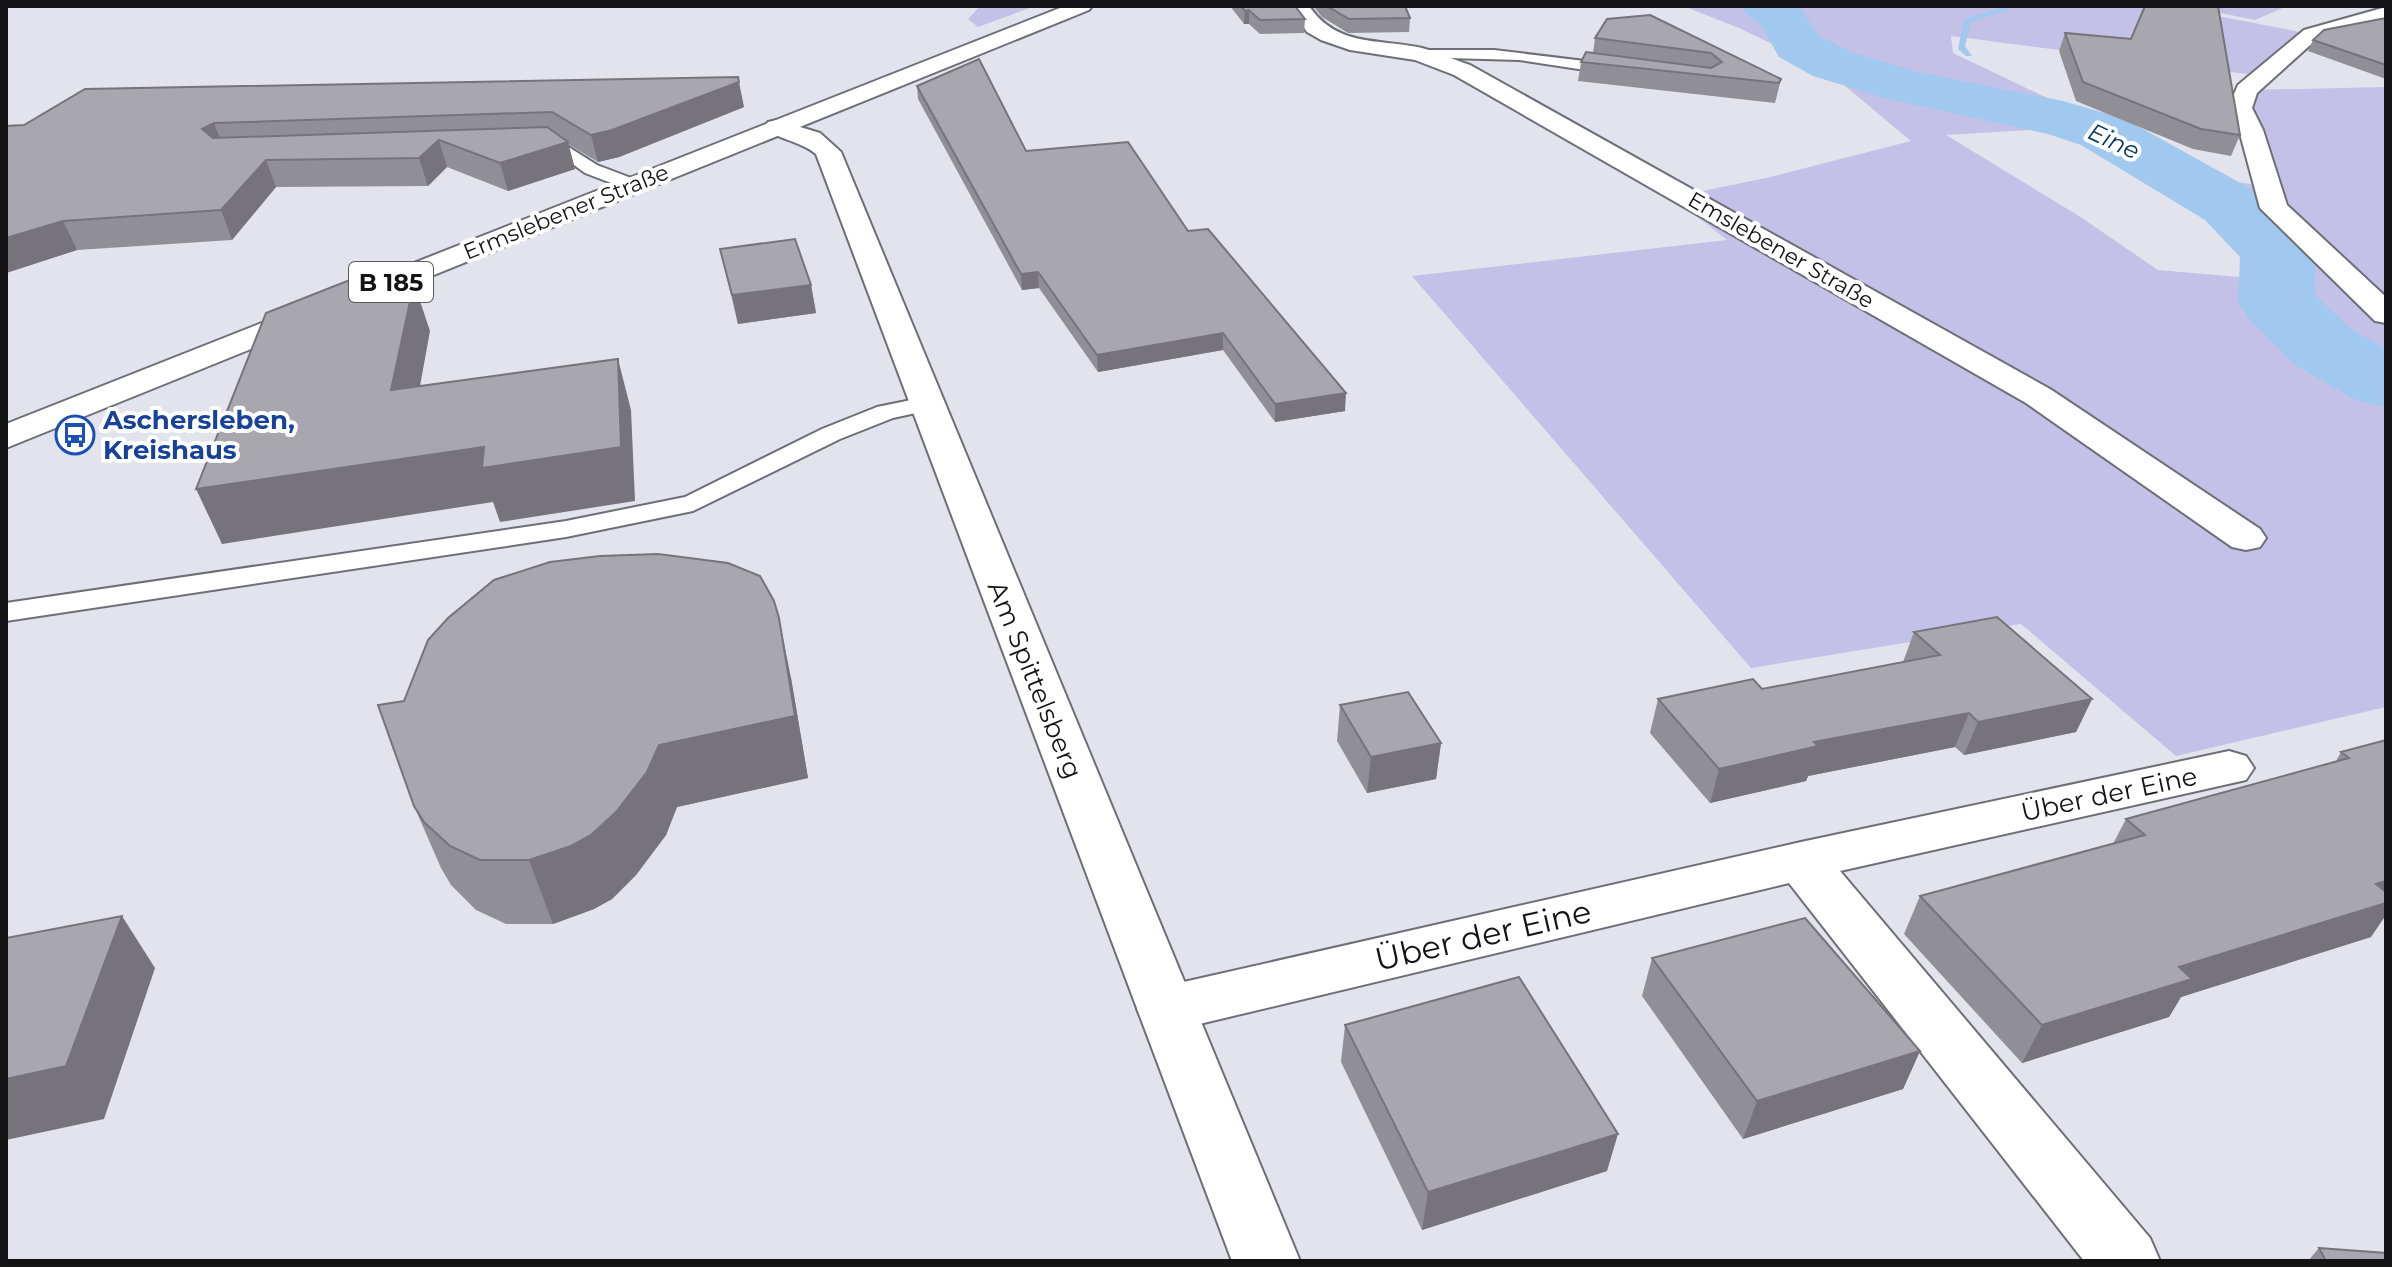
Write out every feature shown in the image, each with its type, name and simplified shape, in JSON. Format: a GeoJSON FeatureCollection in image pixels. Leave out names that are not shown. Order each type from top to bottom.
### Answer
{"type":"FeatureCollection","features":[{"type":"Feature","properties":{"kind":"street","name":"Ermslebener Straße"},"geometry":{"type":"LineString","coordinates":[[6,437],[1082,6]]}},
{"type":"Feature","properties":{"kind":"street","name":"Emslebener Straße"},"geometry":{"type":"LineString","coordinates":[[1299,6],[1314,28],[1328,36],[1350,44],[1419,54],[1462,70],[2038,396],[2246,538]]}},
{"type":"Feature","properties":{"kind":"street"},"geometry":{"type":"LineString","coordinates":[[2386,13],[2311,34],[2246,90],[2240,108],[2251,130],[2274,208],[2386,314]]}},
{"type":"Feature","properties":{"kind":"street","name":"Am Spittelsberg"},"geometry":{"type":"LineString","coordinates":[[777,127],[806,136],[828,152],[1266,1261]]}},
{"type":"Feature","properties":{"kind":"street","name":"Über der Eine"},"geometry":{"type":"LineString","coordinates":[[1166,1009],[1801,861],[2229,768]]}},
{"type":"Feature","properties":{"kind":"street"},"geometry":{"type":"LineString","coordinates":[[1801,861],[2126,1261]]}},
{"type":"Feature","properties":{"kind":"lane"},"geometry":{"type":"LineString","coordinates":[[1419,54],[1464,51],[1537,57],[1632,72]]}},
{"type":"Feature","properties":{"kind":"lane"},"geometry":{"type":"LineString","coordinates":[[511,148],[559,146],[591,169],[633,185]]}},
{"type":"Feature","properties":{"kind":"lane"},"geometry":{"type":"LineString","coordinates":[[6,612],[566,529],[693,503],[831,434],[886,412],[926,404]]}},
{"type":"Feature","properties":{"kind":"shaded area"},"geometry":{"type":"Polygon","coordinates":[[[980,6],[1035,6],[978,27],[968,19],[980,6]]]}},
{"type":"Feature","properties":{"kind":"shaded area"},"geometry":{"type":"Polygon","coordinates":[[[1683,6],[2165,6],[2311,34],[2262,76],[1951,36],[1953,53],[2217,179],[2257,185],[2242,142],[2246,90],[2386,87],[2386,707],[2176,756],[2021,624],[1751,668],[1412,276],[1727,240],[1673,197],[1766,178],[1911,141],[1826,70],[1739,28],[1683,6]],[[2064,128],[1946,135],[2079,216],[2158,270],[2262,279],[2194,192],[2064,128]]]}},
{"type":"Feature","properties":{"kind":"shaded area"},"geometry":{"type":"Polygon","coordinates":[[[2186,6],[2287,6],[2255,20],[2186,6]]]}},
{"type":"Feature","properties":{"kind":"building"},"geometry":{"type":"Polygon","coordinates":[[[1241,6],[1295,6],[1305,19],[1260,20],[1241,6]]]}},
{"type":"Feature","properties":{"kind":"building"},"geometry":{"type":"Polygon","coordinates":[[[1327,6],[1405,6],[1410,18],[1349,19],[1327,6]]]}},
{"type":"Feature","properties":{"kind":"building"},"geometry":{"type":"Polygon","coordinates":[[[2145,6],[2218,6],[2240,135],[2201,129],[2083,82],[2065,33],[2131,39],[2145,6]]]}},
{"type":"Feature","properties":{"kind":"building"},"geometry":{"type":"Polygon","coordinates":[[[1650,15],[1781,79],[1779,83],[1581,62],[1586,52],[1711,68],[1722,62],[1711,53],[1595,38],[1607,19],[1650,15]]]}},
{"type":"Feature","properties":{"kind":"building"},"geometry":{"type":"Polygon","coordinates":[[[2386,18],[2386,65],[2313,40],[2324,30],[2386,18]]]}},
{"type":"Feature","properties":{"kind":"building"},"geometry":{"type":"Polygon","coordinates":[[[979,59],[1026,151],[1128,142],[1188,231],[1208,229],[1346,393],[1275,404],[1223,333],[1097,355],[1038,272],[1021,274],[917,86],[979,59]]]}},
{"type":"Feature","properties":{"kind":"building"},"geometry":{"type":"Polygon","coordinates":[[[738,77],[739,82],[591,135],[552,112],[214,123],[202,129],[213,138],[547,127],[568,142],[500,163],[439,140],[419,158],[266,160],[221,210],[63,221],[6,238],[6,126],[24,125],[85,89],[738,77]]]}},
{"type":"Feature","properties":{"kind":"building"},"geometry":{"type":"Polygon","coordinates":[[[795,239],[811,285],[732,295],[720,249],[795,239]]]}},
{"type":"Feature","properties":{"kind":"building"},"geometry":{"type":"Polygon","coordinates":[[[375,270],[414,283],[391,390],[618,359],[621,447],[482,468],[484,447],[196,489],[266,313],[375,270]]]}},
{"type":"Feature","properties":{"kind":"building"},"geometry":{"type":"Polygon","coordinates":[[[658,554],[728,563],[760,576],[774,601],[779,618],[795,716],[659,745],[647,772],[616,812],[591,835],[571,846],[529,860],[480,860],[450,846],[424,822],[414,806],[378,705],[404,701],[428,640],[448,618],[494,580],[550,562],[658,554]]]}},
{"type":"Feature","properties":{"kind":"building"},"geometry":{"type":"Polygon","coordinates":[[[1997,617],[2092,699],[1978,722],[1969,713],[1814,742],[1818,746],[1719,769],[1658,699],[1753,679],[1762,689],[1940,655],[1914,632],[1997,617]]]}},
{"type":"Feature","properties":{"kind":"building"},"geometry":{"type":"Polygon","coordinates":[[[1408,692],[1441,743],[1371,757],[1340,705],[1408,692]]]}},
{"type":"Feature","properties":{"kind":"building"},"geometry":{"type":"Polygon","coordinates":[[[2386,740],[2386,881],[2376,884],[2386,892],[2386,903],[2179,967],[2192,979],[2042,1025],[1920,896],[2145,835],[2126,819],[2349,758],[2341,752],[2386,740]]]}},
{"type":"Feature","properties":{"kind":"building"},"geometry":{"type":"Polygon","coordinates":[[[122,916],[66,1066],[6,1079],[6,938],[122,916]]]}},
{"type":"Feature","properties":{"kind":"building"},"geometry":{"type":"Polygon","coordinates":[[[1805,918],[1920,1051],[1757,1101],[1652,958],[1805,918]]]}},
{"type":"Feature","properties":{"kind":"building"},"geometry":{"type":"Polygon","coordinates":[[[1519,977],[1618,1134],[1428,1192],[1345,1025],[1519,977]]]}},
{"type":"Feature","properties":{"kind":"building"},"geometry":{"type":"Polygon","coordinates":[[[2319,1248],[2386,1253],[2386,1261],[2326,1261],[2319,1248]]]}},
{"type":"Feature","properties":{"kind":"waterway","name":"Eine"},"geometry":{"type":"LineString","coordinates":[[1765,6],[1779,13],[1798,46],[1832,64],[1904,86],[2063,119],[2103,132],[2229,205],[2277,253],[2277,302],[2324,348],[2386,382]]}},
{"type":"Feature","properties":{"kind":"waterway"},"geometry":{"type":"LineString","coordinates":[[1969,54],[1961,47],[1967,21],[2015,6]]}},
{"type":"Feature","properties":{"kind":"place","name":"Aschersleben, Kreishaus"},"geometry":{"type":"Point","coordinates":[75,435]}}]}
